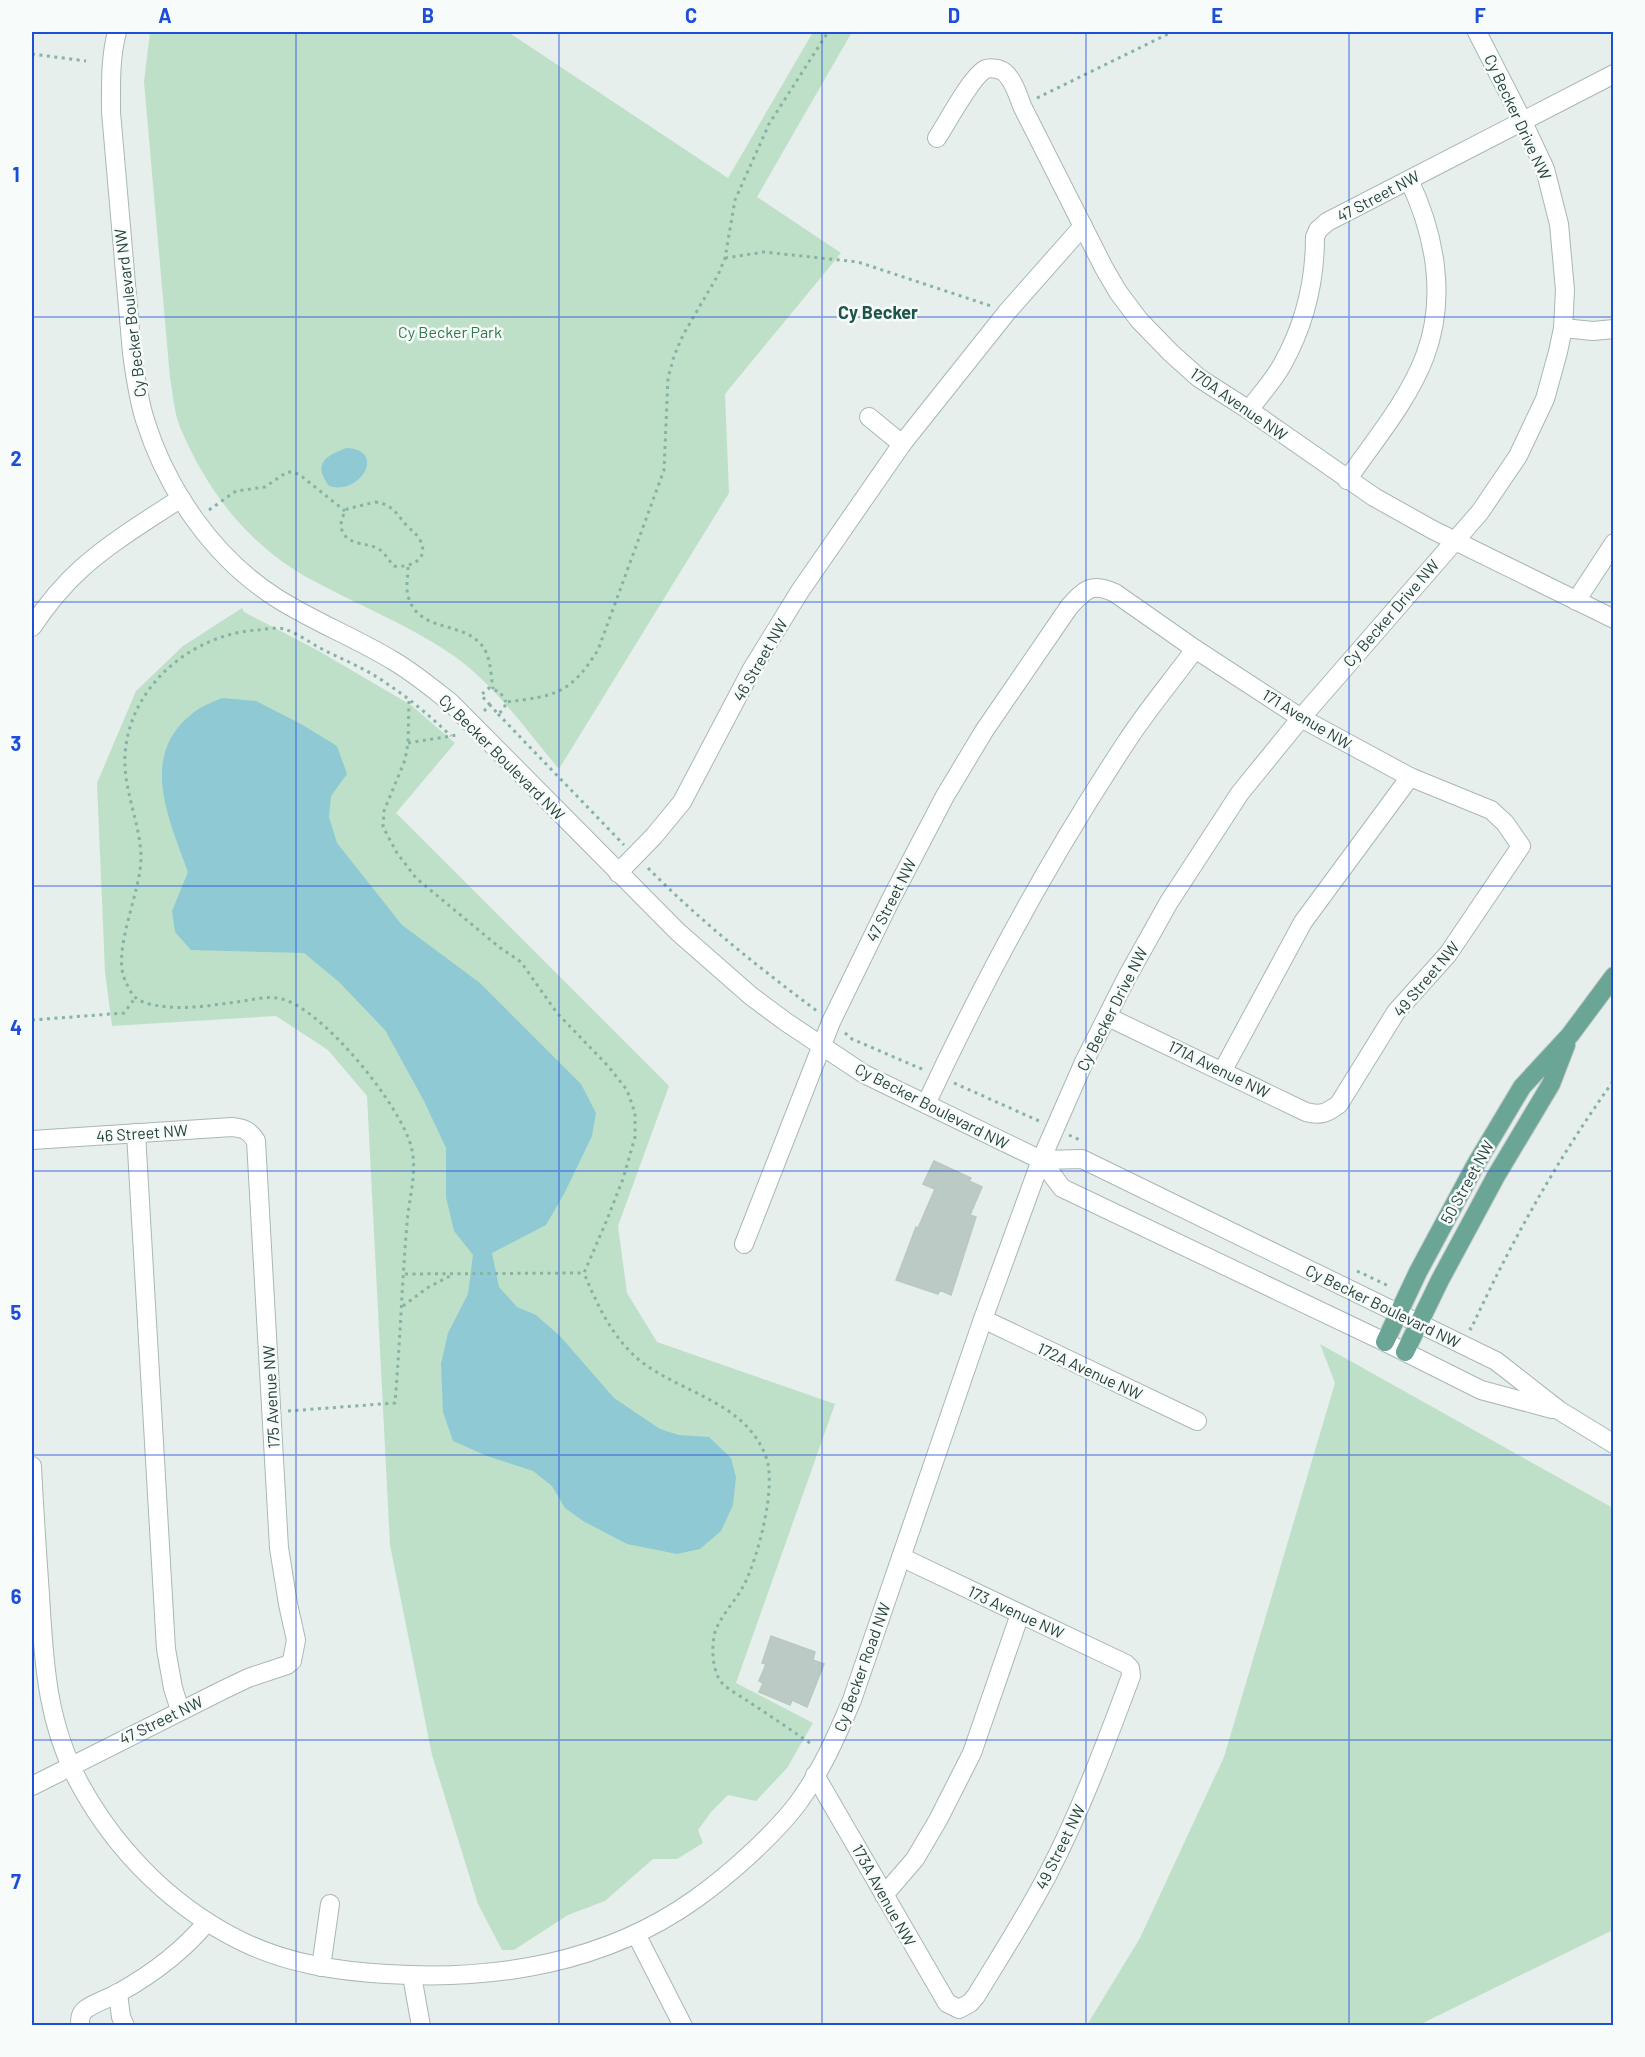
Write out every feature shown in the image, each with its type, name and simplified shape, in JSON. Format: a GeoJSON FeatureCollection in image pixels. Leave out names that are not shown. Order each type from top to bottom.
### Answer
{"type":"FeatureCollection","features":[{"type":"Feature","properties":{"kind":"main road","name":"50 Street NW"},"geometry":{"type":"LineString","coordinates":[[1384,1342],[1476,1164],[1522,1087],[1570,1035],[1614,976]]}},
{"type":"Feature","properties":{"kind":"main road","name":"50 Street NW"},"geometry":{"type":"LineString","coordinates":[[1405,1352],[1496,1176],[1551,1084],[1570,1035]]}},
{"type":"Feature","properties":{"kind":"street","name":"Cy Becker Boulevard NW"},"geometry":{"type":"LineString","coordinates":[[117,32],[111,64],[111,112],[132,353],[144,418],[156,451],[180,498],[228,558],[255,583],[276,598],[392,660],[419,678],[472,723],[618,873],[678,932],[733,981],[777,1016],[864,1074],[1041,1160],[1062,1188],[1481,1390],[1560,1411]]}},
{"type":"Feature","properties":{"kind":"street","name":"Cy Becker Drive NW"},"geometry":{"type":"LineString","coordinates":[[1041,1160],[1084,1062],[1147,941],[1192,866],[1240,794],[1301,718],[1480,512],[1518,456],[1545,399],[1563,328],[1565,290],[1559,224],[1545,169],[1477,32]]}},
{"type":"Feature","properties":{"kind":"street","name":"170A Avenue NW"},"geometry":{"type":"LineString","coordinates":[[937,138],[966,92],[986,69],[995,68],[1005,72],[1104,268],[1139,320],[1171,353],[1199,378],[1374,497],[1614,619]]}},
{"type":"Feature","properties":{"kind":"street","name":"47 Street NW"},"geometry":{"type":"LineString","coordinates":[[1249,410],[1281,365],[1299,326],[1312,284],[1315,237],[1318,230],[1327,222],[1614,74]]}},
{"type":"Feature","properties":{"kind":"street"},"geometry":{"type":"LineString","coordinates":[[1347,480],[1404,398],[1425,356],[1435,318],[1436,286],[1432,245],[1425,217],[1409,180]]}},
{"type":"Feature","properties":{"kind":"street","name":"46 Street NW"},"geometry":{"type":"LineString","coordinates":[[618,873],[654,836],[682,802],[752,669],[794,601],[902,444],[1007,312],[1083,226]]}},
{"type":"Feature","properties":{"kind":"street"},"geometry":{"type":"LineString","coordinates":[[1563,328],[1593,331],[1614,329]]}},
{"type":"Feature","properties":{"kind":"street"},"geometry":{"type":"LineString","coordinates":[[869,417],[902,444]]}},
{"type":"Feature","properties":{"kind":"street"},"geometry":{"type":"LineString","coordinates":[[32,627],[59,592],[83,567],[180,498]]}},
{"type":"Feature","properties":{"kind":"street"},"geometry":{"type":"LineString","coordinates":[[1576,601],[1614,543]]}},
{"type":"Feature","properties":{"kind":"street","name":"47 Street NW"},"geometry":{"type":"LineString","coordinates":[[744,1244],[821,1046],[851,978],[945,796],[984,732],[1069,607],[1092,587]]}},
{"type":"Feature","properties":{"kind":"street","name":"171 Avenue NW"},"geometry":{"type":"LineString","coordinates":[[1092,587],[1103,587],[1115,593],[1195,649],[1301,718],[1410,777],[1491,810],[1506,823],[1521,846]]}},
{"type":"Feature","properties":{"kind":"street"},"geometry":{"type":"LineString","coordinates":[[927,1104],[1000,953],[1061,846],[1125,743],[1195,649]]}},
{"type":"Feature","properties":{"kind":"street"},"geometry":{"type":"LineString","coordinates":[[1223,1070],[1303,922],[1410,777]]}},
{"type":"Feature","properties":{"kind":"street","name":"49 Street NW"},"geometry":{"type":"LineString","coordinates":[[1330,1111],[1346,1094],[1396,1012],[1448,954],[1521,846]]}},
{"type":"Feature","properties":{"kind":"street","name":"171A Avenue NW"},"geometry":{"type":"LineString","coordinates":[[1108,1017],[1223,1070],[1306,1112],[1320,1116],[1330,1111]]}},
{"type":"Feature","properties":{"kind":"street","name":"46 Street NW"},"geometry":{"type":"LineString","coordinates":[[32,1140],[232,1127],[242,1128],[251,1133]]}},
{"type":"Feature","properties":{"kind":"street"},"geometry":{"type":"LineString","coordinates":[[136,1133],[166,1649],[173,1688],[180,1710]]}},
{"type":"Feature","properties":{"kind":"street","name":"175 Avenue NW"},"geometry":{"type":"LineString","coordinates":[[251,1133],[258,1151],[279,1548],[296,1640],[292,1661]]}},
{"type":"Feature","properties":{"kind":"street","name":"Cy Becker Boulevard NW"},"geometry":{"type":"LineString","coordinates":[[1041,1160],[1082,1159],[1496,1361],[1560,1411]]}},
{"type":"Feature","properties":{"kind":"street","name":"Cy Becker Road NW"},"geometry":{"type":"LineString","coordinates":[[32,1466],[46,1681],[56,1724],[70,1765],[96,1810],[124,1849],[164,1890],[207,1922],[242,1941],[268,1952],[321,1967],[412,1976],[477,1974],[525,1969],[572,1958],[636,1934],[695,1899],[751,1852],[797,1803],[827,1755],[852,1700],[983,1319],[1041,1160]]}},
{"type":"Feature","properties":{"kind":"street","name":"172A Avenue NW"},"geometry":{"type":"LineString","coordinates":[[983,1319],[1197,1421]]}},
{"type":"Feature","properties":{"kind":"street"},"geometry":{"type":"LineString","coordinates":[[1560,1411],[1614,1444]]}},
{"type":"Feature","properties":{"kind":"street","name":"173 Avenue NW"},"geometry":{"type":"LineString","coordinates":[[901,1557],[1114,1658],[1130,1668]]}},
{"type":"Feature","properties":{"kind":"street"},"geometry":{"type":"LineString","coordinates":[[884,1895],[915,1859],[972,1753],[1020,1614]]}},
{"type":"Feature","properties":{"kind":"street","name":"47 Street NW"},"geometry":{"type":"LineString","coordinates":[[32,1786],[180,1710],[248,1678],[287,1665],[292,1661]]}},
{"type":"Feature","properties":{"kind":"street","name":"49 Street NW"},"geometry":{"type":"LineString","coordinates":[[959,2009],[976,1996],[1049,1872],[1091,1782],[1131,1676],[1130,1668]]}},
{"type":"Feature","properties":{"kind":"street","name":"173A Avenue NW"},"geometry":{"type":"LineString","coordinates":[[815,1775],[947,2003],[959,2009]]}},
{"type":"Feature","properties":{"kind":"street"},"geometry":{"type":"LineString","coordinates":[[321,1967],[330,1904]]}},
{"type":"Feature","properties":{"kind":"street"},"geometry":{"type":"LineString","coordinates":[[80,2025],[81,2016],[86,2009],[164,1965],[193,1939],[207,1922]]}},
{"type":"Feature","properties":{"kind":"street"},"geometry":{"type":"LineString","coordinates":[[636,1934],[683,2025]]}},
{"type":"Feature","properties":{"kind":"street"},"geometry":{"type":"LineString","coordinates":[[412,1976],[421,2025]]}},
{"type":"Feature","properties":{"kind":"street"},"geometry":{"type":"LineString","coordinates":[[118,1993],[121,2017],[125,2025]]}},
{"type":"Feature","properties":{"kind":"path"},"geometry":{"type":"LineString","coordinates":[[506,702],[554,694],[571,684],[584,672],[598,650],[664,470],[668,378],[674,356],[725,258],[735,200],[769,124],[828,32]]}},
{"type":"Feature","properties":{"kind":"path"},"geometry":{"type":"LineString","coordinates":[[1022,106],[1172,32]]}},
{"type":"Feature","properties":{"kind":"path"},"geometry":{"type":"LineString","coordinates":[[32,54],[86,61]]}},
{"type":"Feature","properties":{"kind":"path"},"geometry":{"type":"LineString","coordinates":[[725,258],[764,252],[858,262],[993,306]]}},
{"type":"Feature","properties":{"kind":"path"},"geometry":{"type":"LineString","coordinates":[[195,519],[236,491],[265,487],[287,472],[300,475],[345,511]]}},
{"type":"Feature","properties":{"kind":"path"},"geometry":{"type":"LineString","coordinates":[[375,502],[384,503],[398,513],[406,525],[420,538],[423,546],[418,560],[408,567],[394,566],[381,550],[351,540],[340,525],[340,519],[345,511],[375,502]]}},
{"type":"Feature","properties":{"kind":"path"},"geometry":{"type":"LineString","coordinates":[[408,567],[406,590],[414,610],[423,619],[460,631],[479,643],[486,652],[493,689]]}},
{"type":"Feature","properties":{"kind":"path"},"geometry":{"type":"LineString","coordinates":[[272,1412],[395,1403],[407,1224],[414,1163],[411,1143],[383,1091],[353,1055],[312,1016],[296,1005],[281,999],[264,998],[176,1008],[153,1005],[135,998],[123,979],[121,963],[139,879],[141,856],[125,777],[124,752],[132,721],[142,698],[165,669],[195,647],[227,634],[283,628],[387,683],[451,736]]}},
{"type":"Feature","properties":{"kind":"path"},"geometry":{"type":"LineString","coordinates":[[493,689],[500,692],[506,702],[504,710],[498,714],[481,694],[484,690],[493,689]]}},
{"type":"Feature","properties":{"kind":"path"},"geometry":{"type":"LineString","coordinates":[[409,700],[408,743],[405,759],[384,811],[383,827],[397,853],[416,878],[499,947],[521,962],[557,1013],[621,1082],[627,1090],[635,1113],[635,1137],[623,1179],[584,1273],[596,1303],[617,1335],[642,1362],[740,1418],[757,1438],[767,1460],[769,1483],[755,1559],[743,1586],[716,1631],[715,1667],[722,1684],[827,1755]]}},
{"type":"Feature","properties":{"kind":"path"},"geometry":{"type":"LineString","coordinates":[[408,743],[456,735],[490,705]]}},
{"type":"Feature","properties":{"kind":"path"},"geometry":{"type":"LineString","coordinates":[[32,1020],[124,1013],[135,998]]}},
{"type":"Feature","properties":{"kind":"path"},"geometry":{"type":"LineString","coordinates":[[1471,1329],[1490,1286],[1537,1199],[1575,1136],[1614,1080]]}},
{"type":"Feature","properties":{"kind":"path"},"geometry":{"type":"LineString","coordinates":[[405,1274],[584,1273]]}},
{"type":"Feature","properties":{"kind":"path"},"geometry":{"type":"LineString","coordinates":[[403,1306],[427,1288],[454,1274]]}},
{"type":"Feature","properties":{"kind":"green space","name":"Cy Becker Park"},"geometry":{"type":"Polygon","coordinates":[[[150,32],[508,32],[728,178],[813,32],[852,32],[757,197],[841,253],[725,394],[729,493],[559,769],[510,709],[469,668],[437,645],[288,566],[249,533],[216,494],[203,473],[178,421],[170,378],[144,82],[150,32]]]}},
{"type":"Feature","properties":{"kind":"green space"},"geometry":{"type":"Polygon","coordinates":[[[242,608],[244,612],[317,650],[411,705],[455,743],[396,813],[669,1086],[618,1226],[627,1293],[657,1342],[835,1404],[736,1683],[813,1723],[787,1768],[756,1801],[728,1795],[711,1812],[698,1830],[703,1843],[677,1859],[653,1859],[605,1901],[568,1915],[514,1950],[502,1950],[478,1904],[432,1755],[390,1545],[367,1096],[328,1050],[276,1016],[112,1026],[105,972],[97,783],[136,691],[183,646],[242,608]]]}},
{"type":"Feature","properties":{"kind":"green space"},"geometry":{"type":"Polygon","coordinates":[[[1320,1344],[1613,1508],[1613,1932],[1419,2025],[1087,2025],[1140,1938],[1224,1757],[1335,1383],[1320,1344]]]}},
{"type":"Feature","properties":{"kind":"water"},"geometry":{"type":"Polygon","coordinates":[[[346,448],[358,450],[365,456],[367,463],[365,471],[351,484],[341,487],[329,486],[322,471],[324,461],[327,457],[346,448]]]}},
{"type":"Feature","properties":{"kind":"water"},"geometry":{"type":"Polygon","coordinates":[[[222,698],[256,701],[337,746],[347,774],[331,796],[329,817],[337,843],[402,925],[480,983],[581,1084],[596,1113],[592,1136],[546,1225],[492,1253],[499,1287],[517,1307],[536,1315],[560,1336],[614,1398],[660,1429],[679,1435],[709,1437],[731,1458],[736,1477],[733,1505],[721,1531],[700,1549],[677,1554],[627,1544],[583,1521],[565,1508],[552,1486],[533,1471],[487,1456],[453,1441],[443,1412],[441,1364],[448,1333],[468,1294],[473,1255],[454,1231],[446,1197],[446,1148],[424,1101],[385,1030],[339,982],[304,953],[191,950],[175,932],[172,911],[188,872],[173,831],[163,788],[162,768],[166,748],[176,730],[196,711],[222,698]]]}},
{"type":"Feature","properties":{"kind":"building"},"geometry":{"type":"Polygon","coordinates":[[[934,1161],[971,1178],[969,1181],[982,1187],[970,1215],[976,1217],[951,1295],[940,1290],[938,1294],[896,1280],[916,1227],[918,1228],[935,1189],[923,1184],[934,1161]]]}},
{"type":"Feature","properties":{"kind":"building"},"geometry":{"type":"Polygon","coordinates":[[[771,1636],[815,1652],[813,1660],[824,1664],[807,1707],[792,1700],[790,1705],[759,1692],[763,1683],[759,1681],[766,1664],[762,1663],[771,1636]]]}},
{"type":"Feature","properties":{"kind":"district","name":"Cy Becker"},"geometry":{"type":"Point","coordinates":[878,313]}}]}
